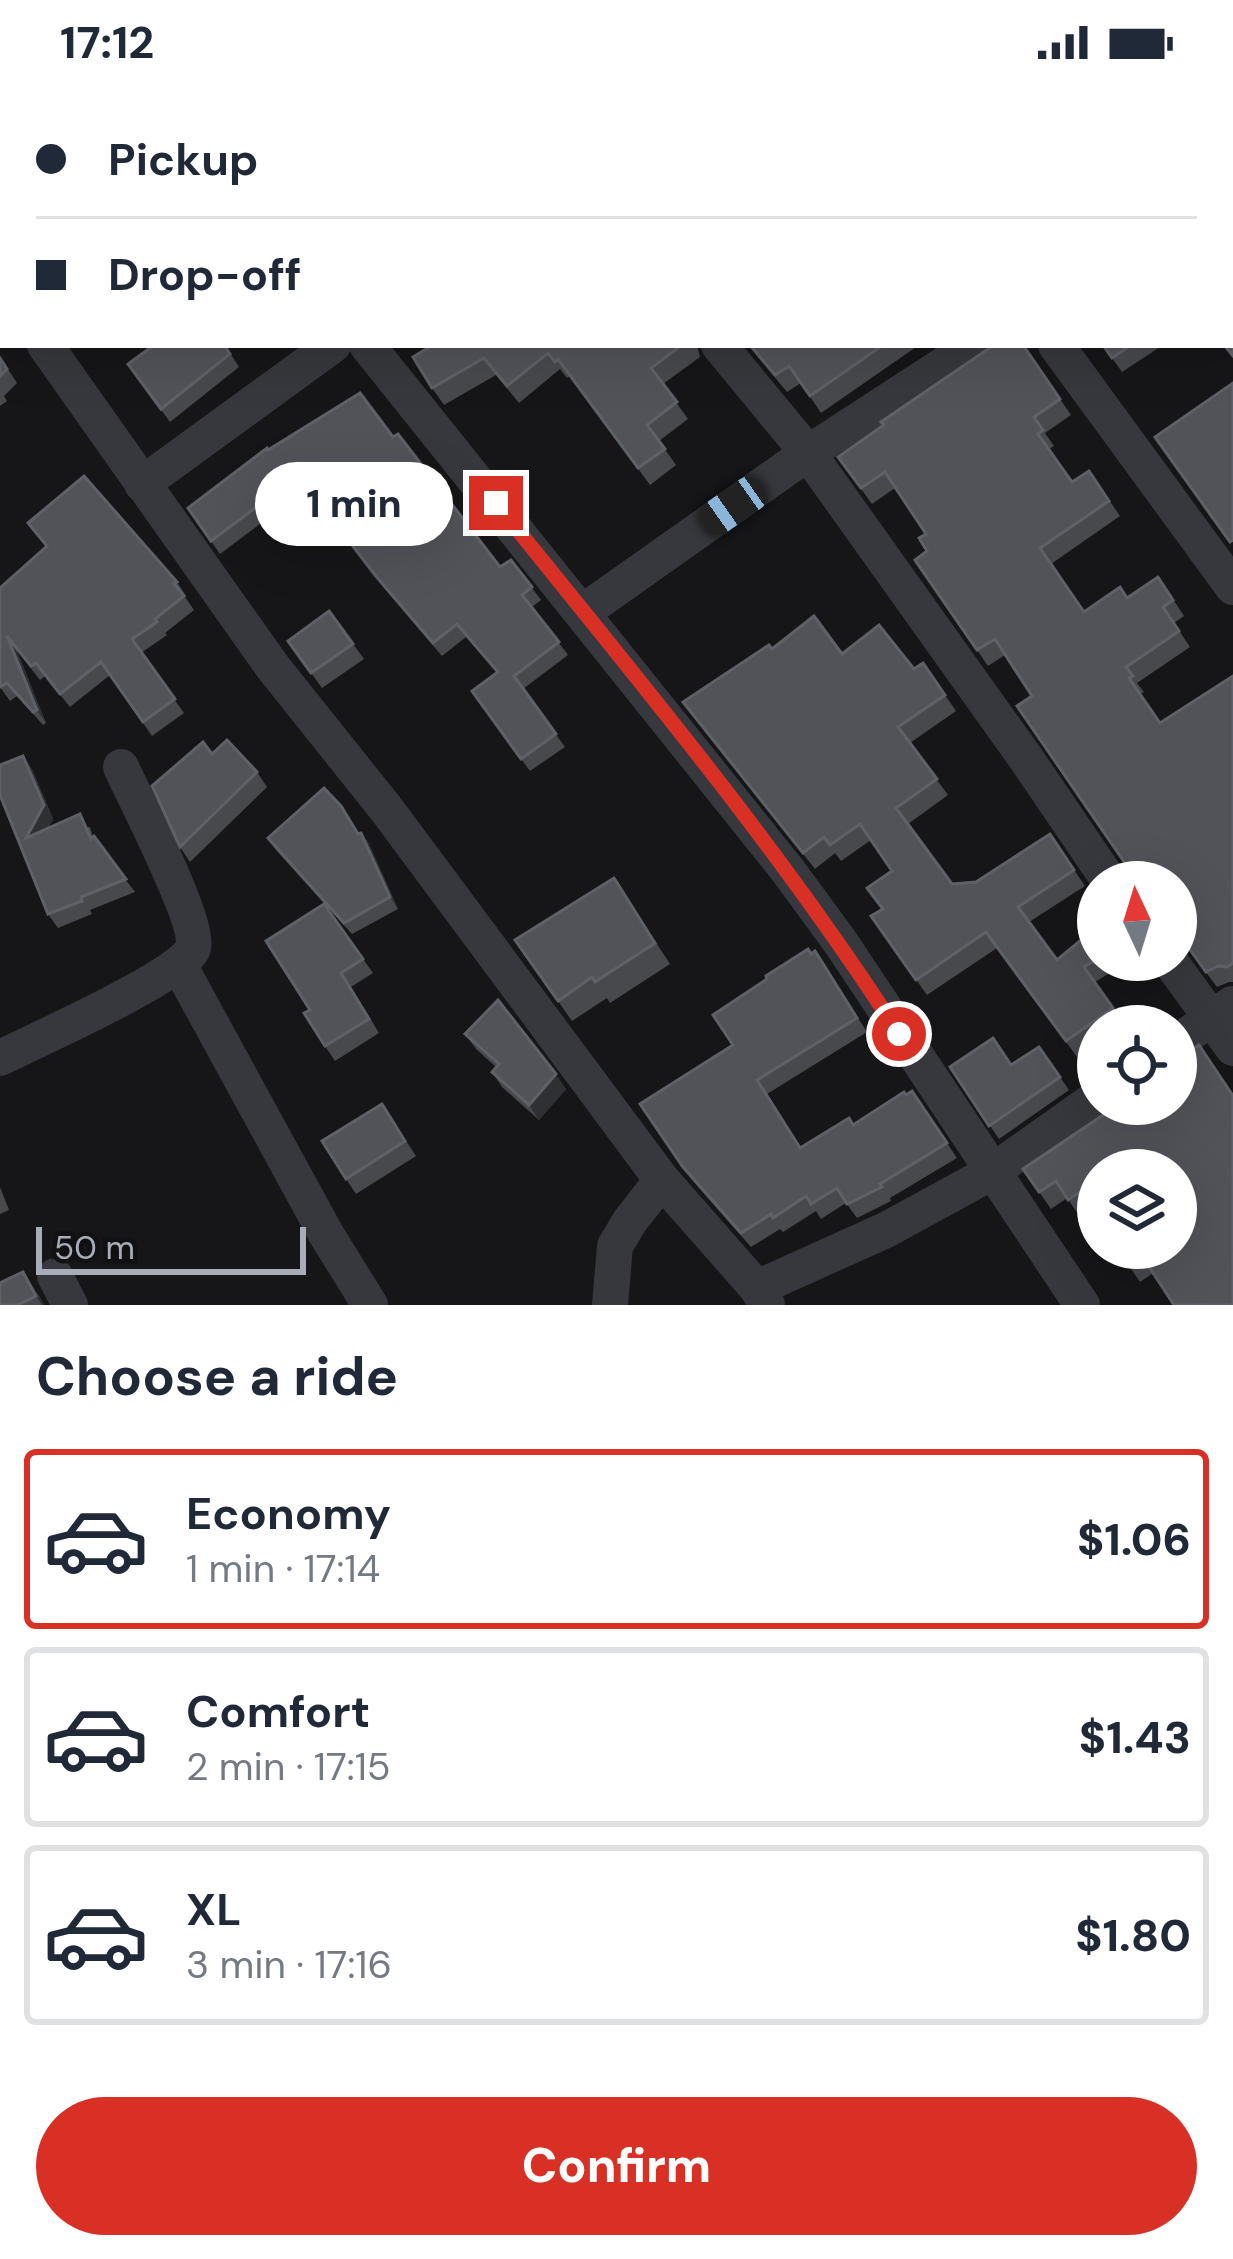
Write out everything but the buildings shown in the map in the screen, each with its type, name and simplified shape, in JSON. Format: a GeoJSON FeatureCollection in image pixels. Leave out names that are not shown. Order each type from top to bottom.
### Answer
{"type":"FeatureCollection","features":[{"type":"Feature","properties":{"kind":"street"},"geometry":{"type":"LineString","coordinates":[[47,348],[272,666],[399,826],[662,1180],[762,1297],[992,1172],[1077,1112]]}},
{"type":"Feature","properties":{"kind":"street"},"geometry":{"type":"LineString","coordinates":[[142,484],[329,348]]}},
{"type":"Feature","properties":{"kind":"street"},"geometry":{"type":"LineString","coordinates":[[369,348],[789,872],[1082,1305]]}},
{"type":"Feature","properties":{"kind":"street"},"geometry":{"type":"LineString","coordinates":[[721,348],[808,453],[1097,861]]}},
{"type":"Feature","properties":{"kind":"street"},"geometry":{"type":"LineString","coordinates":[[583,612],[808,453],[969,348]]}},
{"type":"Feature","properties":{"kind":"street"},"geometry":{"type":"LineString","coordinates":[[1058,348],[1233,587]]}},
{"type":"Feature","properties":{"kind":"street"},"geometry":{"type":"LineString","coordinates":[[0,1058],[143,987],[179,965],[193,949],[194,936],[184,906],[121,766]]}},
{"type":"Feature","properties":{"kind":"street"},"geometry":{"type":"LineString","coordinates":[[179,965],[370,1305]]}},
{"type":"Feature","properties":{"kind":"street"},"geometry":{"type":"LineString","coordinates":[[1191,981],[1223,1010],[1233,1048]]}},
{"type":"Feature","properties":{"kind":"street"},"geometry":{"type":"LineString","coordinates":[[1197,1028],[1223,1010]]}},
{"type":"Feature","properties":{"kind":"street"},"geometry":{"type":"LineString","coordinates":[[610,1305],[615,1246],[662,1180]]}},
{"type":"Feature","properties":{"kind":"route"},"geometry":{"type":"LineString","coordinates":[[496,503],[789,872],[899,1034]]}}]}
